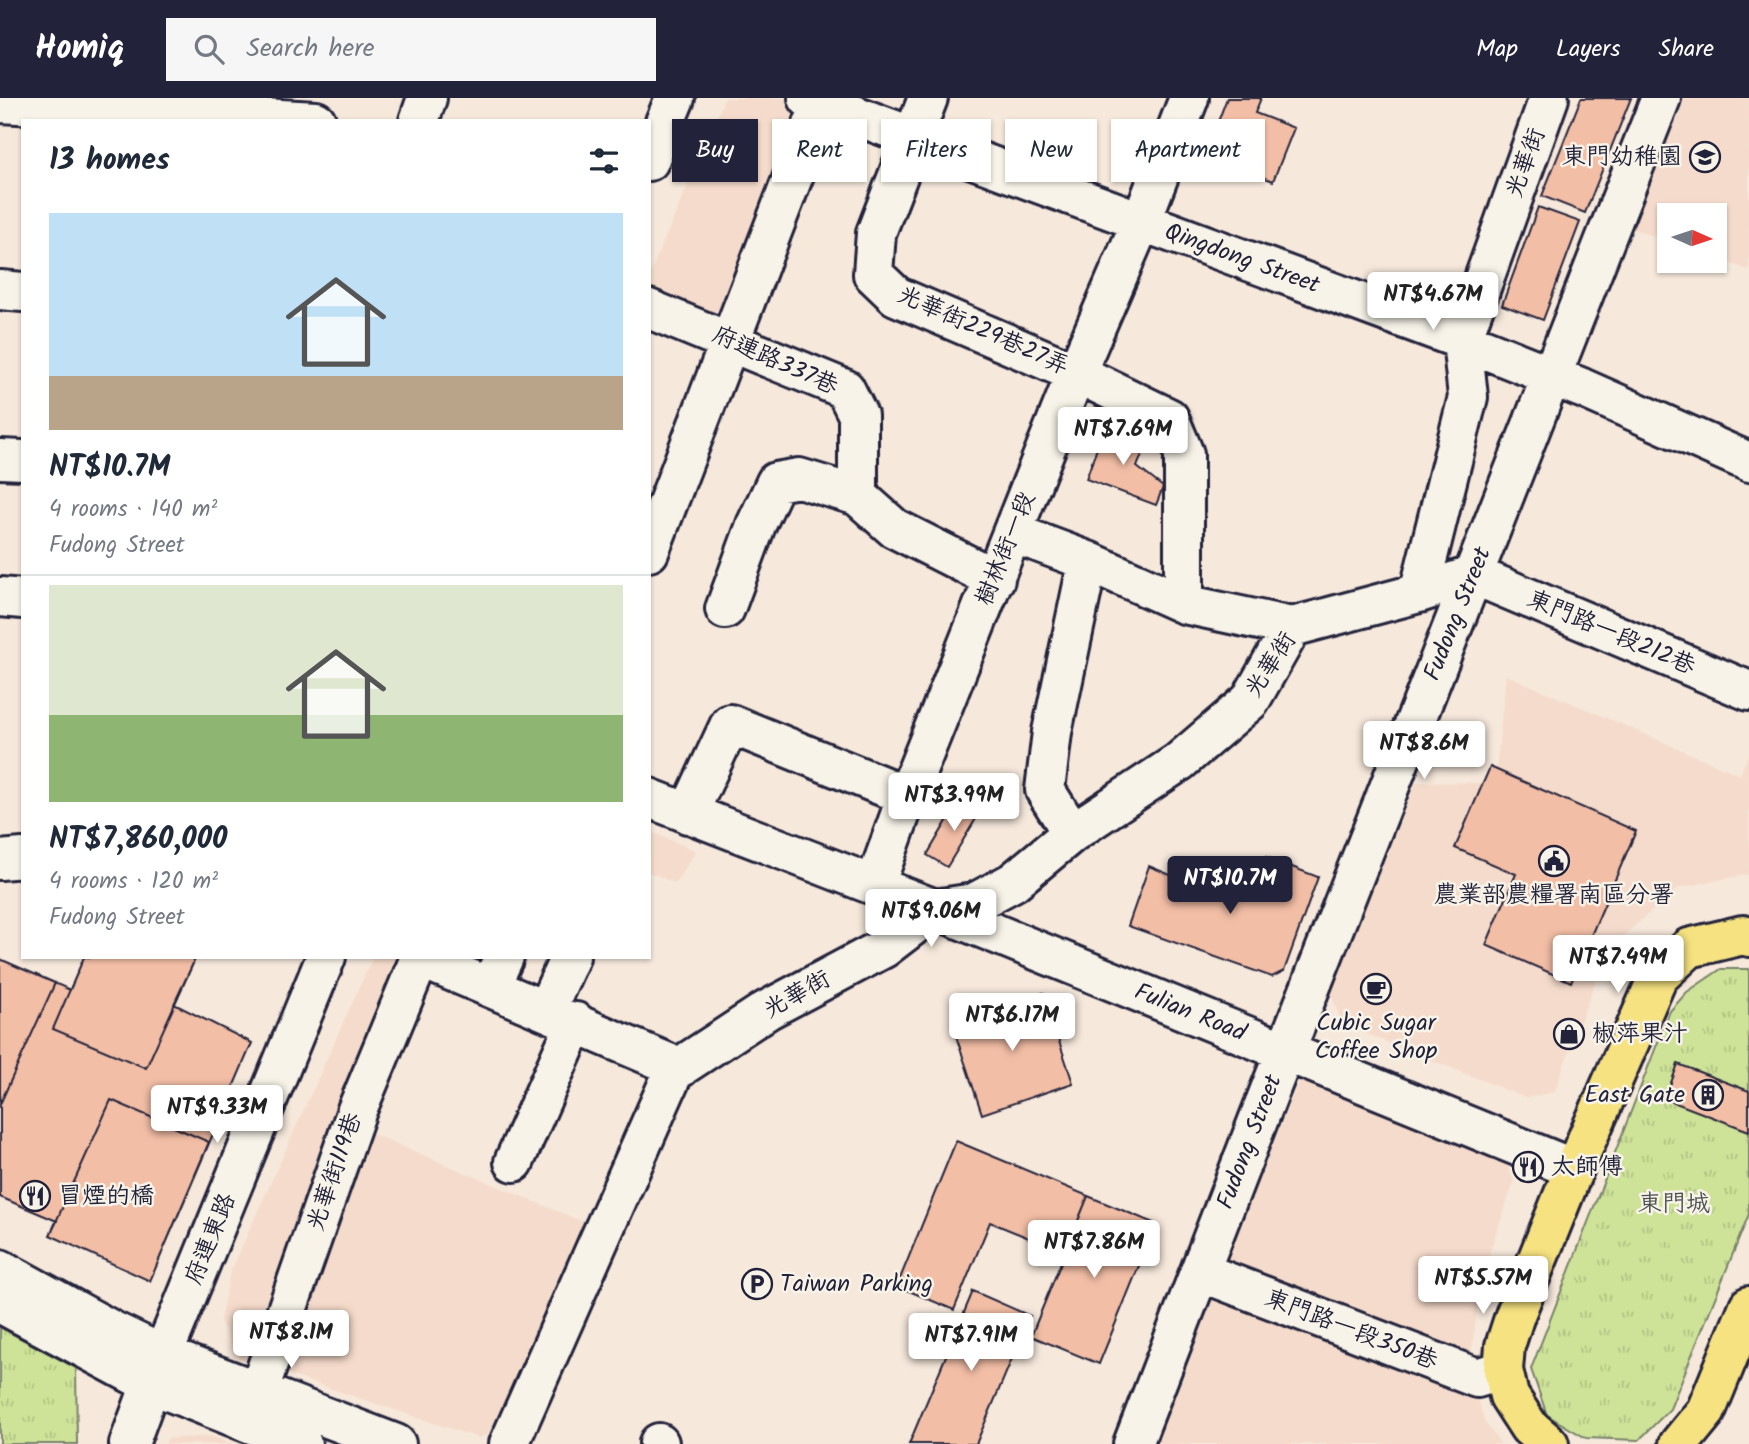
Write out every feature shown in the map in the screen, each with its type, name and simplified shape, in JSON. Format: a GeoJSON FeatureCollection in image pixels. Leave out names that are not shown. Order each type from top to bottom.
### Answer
{"type":"FeatureCollection","features":[{"type":"Feature","properties":{"kind":"main road"},"geometry":{"type":"LineString","coordinates":[[1549,1444],[1529,1427],[1509,1396],[1503,1370],[1505,1346],[1515,1315],[1574,1169],[1658,977],[1689,948],[1743,935],[1749,937]]}},
{"type":"Feature","properties":{"kind":"main road"},"geometry":{"type":"LineString","coordinates":[[1679,1444],[1706,1410],[1749,1306]]}},
{"type":"Feature","properties":{"kind":"street"},"geometry":{"type":"LineString","coordinates":[[419,119],[427,98]]}},
{"type":"Feature","properties":{"kind":"street"},"geometry":{"type":"LineString","coordinates":[[651,157],[675,98]]}},
{"type":"Feature","properties":{"kind":"street","name":"光華街229巷27弄"},"geometry":{"type":"LineString","coordinates":[[920,119],[928,98]]}},
{"type":"Feature","properties":{"kind":"street","name":"樹林街一段"},"geometry":{"type":"LineString","coordinates":[[874,885],[1076,373],[1141,222],[1189,98]]}},
{"type":"Feature","properties":{"kind":"street","name":"光華街"},"geometry":{"type":"LineString","coordinates":[[1419,593],[1468,397],[1462,340],[1549,98]]}},
{"type":"Feature","properties":{"kind":"street","name":"Fudong Street"},"geometry":{"type":"LineString","coordinates":[[1133,1444],[1661,98]]}},
{"type":"Feature","properties":{"kind":"street"},"geometry":{"type":"LineString","coordinates":[[651,547],[732,341],[815,101]]}},
{"type":"Feature","properties":{"kind":"street","name":"Qingdong Street"},"geometry":{"type":"LineString","coordinates":[[815,101],[881,125]]}},
{"type":"Feature","properties":{"kind":"street"},"geometry":{"type":"LineString","coordinates":[[0,103],[281,119]]}},
{"type":"Feature","properties":{"kind":"street","name":"Qingdong Street"},"geometry":{"type":"LineString","coordinates":[[991,166],[1462,340],[1749,462]]}},
{"type":"Feature","properties":{"kind":"street","name":"光華街229巷27弄"},"geometry":{"type":"LineString","coordinates":[[896,182],[876,233],[873,274],[895,296],[1076,373],[1169,418],[1184,454],[1184,604]]}},
{"type":"Feature","properties":{"kind":"street"},"geometry":{"type":"LineString","coordinates":[[0,290],[21,292]]}},
{"type":"Feature","properties":{"kind":"street","name":"府連路337巷"},"geometry":{"type":"LineString","coordinates":[[651,310],[845,389],[858,415],[858,496]]}},
{"type":"Feature","properties":{"kind":"street"},"geometry":{"type":"LineString","coordinates":[[0,459],[21,460]]}},
{"type":"Feature","properties":{"kind":"street"},"geometry":{"type":"LineString","coordinates":[[725,609],[756,524],[776,482],[799,478],[858,496],[894,528],[995,579]]}},
{"type":"Feature","properties":{"kind":"street"},"geometry":{"type":"LineString","coordinates":[[1013,533],[1088,561],[1184,604],[1292,627]]}},
{"type":"Feature","properties":{"kind":"street"},"geometry":{"type":"LineString","coordinates":[[1072,833],[1045,790],[1052,732],[1088,561]]}},
{"type":"Feature","properties":{"kind":"street","name":"光華街"},"geometry":{"type":"LineString","coordinates":[[509,1444],[674,1071],[767,1010],[884,948],[935,909],[974,903],[1013,882],[1072,833],[1179,762],[1250,701],[1292,627],[1419,593],[1474,575]]}},
{"type":"Feature","properties":{"kind":"street","name":"東門路一段212巷"},"geometry":{"type":"LineString","coordinates":[[1474,575],[1749,691]]}},
{"type":"Feature","properties":{"kind":"street"},"geometry":{"type":"LineString","coordinates":[[0,597],[21,599]]}},
{"type":"Feature","properties":{"kind":"street"},"geometry":{"type":"LineString","coordinates":[[688,814],[730,724],[907,796]]}},
{"type":"Feature","properties":{"kind":"street","name":"Fulian Road"},"geometry":{"type":"LineString","coordinates":[[651,799],[935,909],[1574,1169]]}},
{"type":"Feature","properties":{"kind":"street"},"geometry":{"type":"LineString","coordinates":[[0,860],[21,858]]}},
{"type":"Feature","properties":{"kind":"street","name":"府連東路"},"geometry":{"type":"LineString","coordinates":[[129,1444],[157,1369],[325,959]]}},
{"type":"Feature","properties":{"kind":"street","name":"光華街119巷"},"geometry":{"type":"LineString","coordinates":[[259,1390],[357,1110],[419,959]]}},
{"type":"Feature","properties":{"kind":"street","name":"光華街119巷"},"geometry":{"type":"LineString","coordinates":[[425,959],[497,972],[561,1016],[680,1068]]}},
{"type":"Feature","properties":{"kind":"street"},"geometry":{"type":"LineString","coordinates":[[514,1163],[561,1016],[570,959]]}},
{"type":"Feature","properties":{"kind":"street"},"geometry":{"type":"LineString","coordinates":[[0,1269],[113,1331],[157,1369],[259,1390],[396,1444]]}},
{"type":"Feature","properties":{"kind":"street","name":"東門路一段350巷"},"geometry":{"type":"LineString","coordinates":[[1201,1272],[1478,1378],[1503,1370]]}},
{"type":"Feature","properties":{"kind":"street"},"geometry":{"type":"LineString","coordinates":[[0,1303],[157,1369],[302,1444]]}},
{"type":"Feature","properties":{"kind":"shaded area"},"geometry":{"type":"Polygon","coordinates":[[[725,98],[782,98],[806,108],[802,119],[772,119],[772,182],[779,182],[728,324],[651,295],[651,271],[689,182],[758,182],[758,119],[716,119],[725,98]]]}},
{"type":"Feature","properties":{"kind":"shaded area","name":"東門幼稚園"},"geometry":{"type":"Polygon","coordinates":[[[1684,98],[1749,98],[1749,270],[1727,262],[1727,203],[1657,203],[1657,237],[1632,228],[1684,98]]]}},
{"type":"Feature","properties":{"kind":"shaded area"},"geometry":{"type":"Polygon","coordinates":[[[1506,675],[1740,775],[1749,753],[1749,874],[1678,888],[1607,950],[1554,1092],[1526,1098],[1342,1024],[1331,993],[1416,782],[1495,783],[1506,675]]]}},
{"type":"Feature","properties":{"kind":"shaded area"},"geometry":{"type":"Polygon","coordinates":[[[651,832],[696,851],[675,883],[651,873],[651,832]]]}},
{"type":"Feature","properties":{"kind":"shaded area"},"geometry":{"type":"Polygon","coordinates":[[[372,959],[421,959],[349,1124],[595,1227],[509,1426],[479,1438],[239,1358],[220,1321],[230,1273],[372,959]]]}},
{"type":"Feature","properties":{"kind":"shaded area"},"geometry":{"type":"Polygon","coordinates":[[[1304,1068],[1502,1152],[1514,1182],[1482,1274],[1469,1368],[1485,1423],[1501,1444],[1150,1444],[1304,1068]]]}},
{"type":"Feature","properties":{"kind":"shaded area"},"geometry":{"type":"Polygon","coordinates":[[[211,1436],[232,1444],[166,1444],[167,1439],[211,1436]]]}},
{"type":"Feature","properties":{"kind":"green space","name":"東門城"},"geometry":{"type":"Polygon","coordinates":[[[1721,969],[1749,969],[1749,1214],[1670,1409],[1639,1440],[1586,1438],[1547,1415],[1531,1369],[1670,1011],[1687,992],[1721,969]]]}},
{"type":"Feature","properties":{"kind":"green space"},"geometry":{"type":"Polygon","coordinates":[[[0,1327],[76,1368],[77,1444],[0,1444],[0,1327]]]}},
{"type":"Feature","properties":{"kind":"building"},"geometry":{"type":"Polygon","coordinates":[[[1227,98],[1261,98],[1255,113],[1294,128],[1273,181],[1265,178],[1265,119],[1219,119],[1227,98]]]}},
{"type":"Feature","properties":{"kind":"building"},"geometry":{"type":"Polygon","coordinates":[[[1581,98],[1631,98],[1585,213],[1542,196],[1581,98]]]}},
{"type":"Feature","properties":{"kind":"building"},"geometry":{"type":"Polygon","coordinates":[[[1538,207],[1580,222],[1543,320],[1502,305],[1538,207]]]}},
{"type":"Feature","properties":{"kind":"building"},"geometry":{"type":"Polygon","coordinates":[[[1105,426],[1147,442],[1137,467],[1163,487],[1156,505],[1086,479],[1105,426]]]}},
{"type":"Feature","properties":{"kind":"building","name":"農業部農糧署南區分署"},"geometry":{"type":"Polygon","coordinates":[[[1490,767],[1636,831],[1571,982],[1486,945],[1516,874],[1455,848],[1490,767]]]}},
{"type":"Feature","properties":{"kind":"building"},"geometry":{"type":"Polygon","coordinates":[[[960,799],[980,812],[947,867],[927,855],[960,799]]]}},
{"type":"Feature","properties":{"kind":"building"},"geometry":{"type":"Polygon","coordinates":[[[1266,857],[1318,877],[1284,971],[1272,977],[1128,926],[1149,866],[1221,896],[1251,885],[1266,857]]]}},
{"type":"Feature","properties":{"kind":"building"},"geometry":{"type":"Polygon","coordinates":[[[0,959],[70,990],[83,959],[195,959],[174,1004],[252,1043],[150,1281],[50,1235],[57,1221],[0,1197],[0,959]]]}},
{"type":"Feature","properties":{"kind":"building"},"geometry":{"type":"Polygon","coordinates":[[[0,959],[55,983],[0,1104],[0,959]]]}},
{"type":"Feature","properties":{"kind":"building"},"geometry":{"type":"Polygon","coordinates":[[[83,959],[195,959],[146,1068],[53,1029],[83,959]]]}},
{"type":"Feature","properties":{"kind":"building"},"geometry":{"type":"Polygon","coordinates":[[[1043,993],[1073,1083],[982,1114],[952,1024],[1043,993]]]}},
{"type":"Feature","properties":{"kind":"building","name":"East Gate"},"geometry":{"type":"Polygon","coordinates":[[[1678,1064],[1749,1091],[1749,1131],[1665,1099],[1678,1064]]]}},
{"type":"Feature","properties":{"kind":"building"},"geometry":{"type":"Polygon","coordinates":[[[111,1100],[209,1142],[150,1281],[50,1235],[111,1100]]]}},
{"type":"Feature","properties":{"kind":"building"},"geometry":{"type":"Polygon","coordinates":[[[956,1141],[1088,1196],[1065,1253],[990,1222],[954,1310],[897,1286],[956,1141]]]}},
{"type":"Feature","properties":{"kind":"building"},"geometry":{"type":"Polygon","coordinates":[[[1088,1196],[1156,1224],[1099,1364],[1031,1336],[1088,1196]]]}},
{"type":"Feature","properties":{"kind":"building"},"geometry":{"type":"Polygon","coordinates":[[[973,1291],[1030,1316],[976,1444],[909,1444],[973,1291]]]}},
{"type":"Feature","properties":{"kind":"place","name":"東門幼稚園"},"geometry":{"type":"Point","coordinates":[1705,157]}},
{"type":"Feature","properties":{"kind":"place","name":"農業部農糧署南區分署"},"geometry":{"type":"Point","coordinates":[1554,861]}},
{"type":"Feature","properties":{"kind":"place","name":"Cubic Sugar Coffee Shop"},"geometry":{"type":"Point","coordinates":[1376,989]}},
{"type":"Feature","properties":{"kind":"place","name":"椒萍果汁"},"geometry":{"type":"Point","coordinates":[1569,1034]}},
{"type":"Feature","properties":{"kind":"place","name":"East Gate"},"geometry":{"type":"Point","coordinates":[1708,1095]}},
{"type":"Feature","properties":{"kind":"place","name":"太師傅"},"geometry":{"type":"Point","coordinates":[1528,1167]}},
{"type":"Feature","properties":{"kind":"place","name":"冒煙的橋"},"geometry":{"type":"Point","coordinates":[35,1196]}},
{"type":"Feature","properties":{"kind":"place","name":"Taiwan Parking"},"geometry":{"type":"Point","coordinates":[757,1284]}}]}
